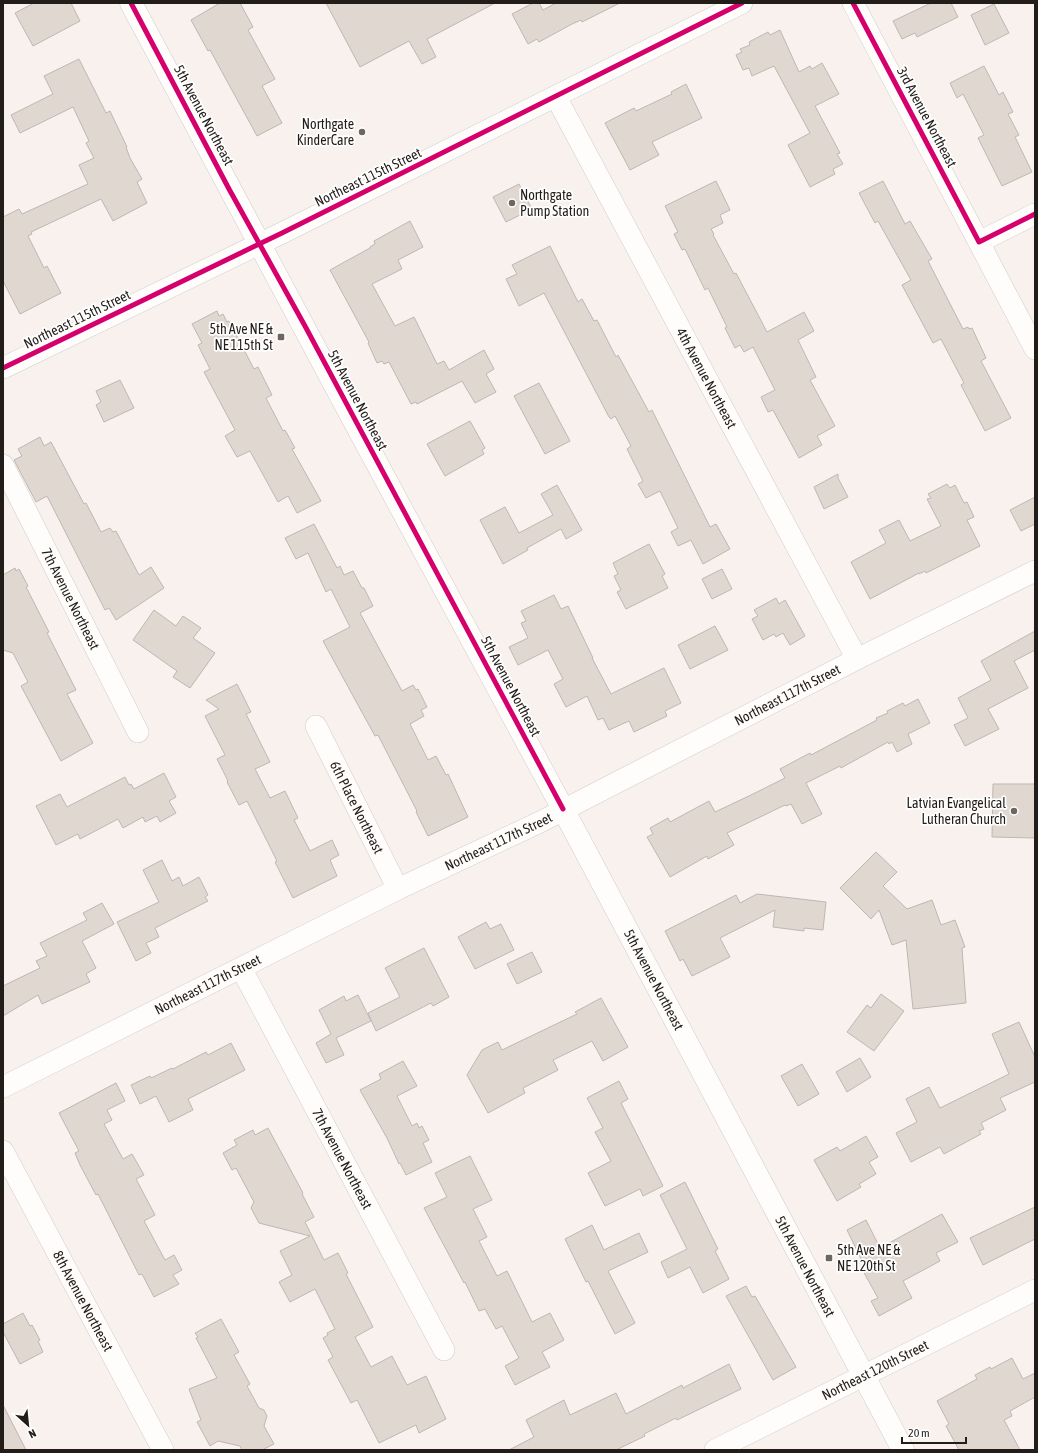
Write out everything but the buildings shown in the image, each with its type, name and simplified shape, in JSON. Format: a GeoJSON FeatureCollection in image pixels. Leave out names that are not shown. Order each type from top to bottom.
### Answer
{"type":"FeatureCollection","features":[{"type":"Feature","properties":{"kind":"main road","name":"5th Avenue Northeast"},"geometry":{"type":"LineString","coordinates":[[131,3],[563,809],[903,1450]]}},
{"type":"Feature","properties":{"kind":"street","name":"Northeast 115th Street"},"geometry":{"type":"LineString","coordinates":[[3,368],[260,244],[742,3]]}},
{"type":"Feature","properties":{"kind":"street","name":"3rd Avenue Northeast"},"geometry":{"type":"LineString","coordinates":[[853,3],[1035,349]]}},
{"type":"Feature","properties":{"kind":"street","name":"4th Avenue Northeast"},"geometry":{"type":"LineString","coordinates":[[556,97],[856,659]]}},
{"type":"Feature","properties":{"kind":"street"},"geometry":{"type":"LineString","coordinates":[[979,242],[1035,214]]}},
{"type":"Feature","properties":{"kind":"street","name":"7th Avenue Northeast"},"geometry":{"type":"LineString","coordinates":[[3,465],[138,732]]}},
{"type":"Feature","properties":{"kind":"street","name":"Northeast 117th Street"},"geometry":{"type":"LineString","coordinates":[[3,1088],[398,889],[540,822],[856,659],[1035,571]]}},
{"type":"Feature","properties":{"kind":"street","name":"6th Place Northeast"},"geometry":{"type":"LineString","coordinates":[[316,726],[398,889]]}},
{"type":"Feature","properties":{"kind":"street","name":"7th Avenue Northeast"},"geometry":{"type":"LineString","coordinates":[[241,968],[444,1350]]}},
{"type":"Feature","properties":{"kind":"street","name":"8th Avenue Northeast"},"geometry":{"type":"LineString","coordinates":[[3,1151],[163,1450]]}},
{"type":"Feature","properties":{"kind":"street","name":"Northeast 120th Street"},"geometry":{"type":"LineString","coordinates":[[715,1450],[1035,1290]]}},
{"type":"Feature","properties":{"kind":"cycle path"},"geometry":{"type":"LineString","coordinates":[[131,3],[229,189],[305,326],[563,809]]}},
{"type":"Feature","properties":{"kind":"cycle path"},"geometry":{"type":"LineString","coordinates":[[3,368],[282,233],[742,3]]}},
{"type":"Feature","properties":{"kind":"cycle path"},"geometry":{"type":"LineString","coordinates":[[853,3],[979,242],[1035,214]]}},
{"type":"Feature","properties":{"kind":"place","name":"Northgate KinderCare"},"geometry":{"type":"Point","coordinates":[362,132]}},
{"type":"Feature","properties":{"kind":"place","name":"Northgate Pump Station"},"geometry":{"type":"Point","coordinates":[512,203]}},
{"type":"Feature","properties":{"kind":"place","name":"5th Ave NE & NE 115th St"},"geometry":{"type":"Point","coordinates":[281,337]}},
{"type":"Feature","properties":{"kind":"place","name":"Latvian Evangelical Lutheran Church"},"geometry":{"type":"Point","coordinates":[1014,811]}},
{"type":"Feature","properties":{"kind":"place","name":"5th Ave NE & NE 120th St"},"geometry":{"type":"Point","coordinates":[829,1258]}}]}
